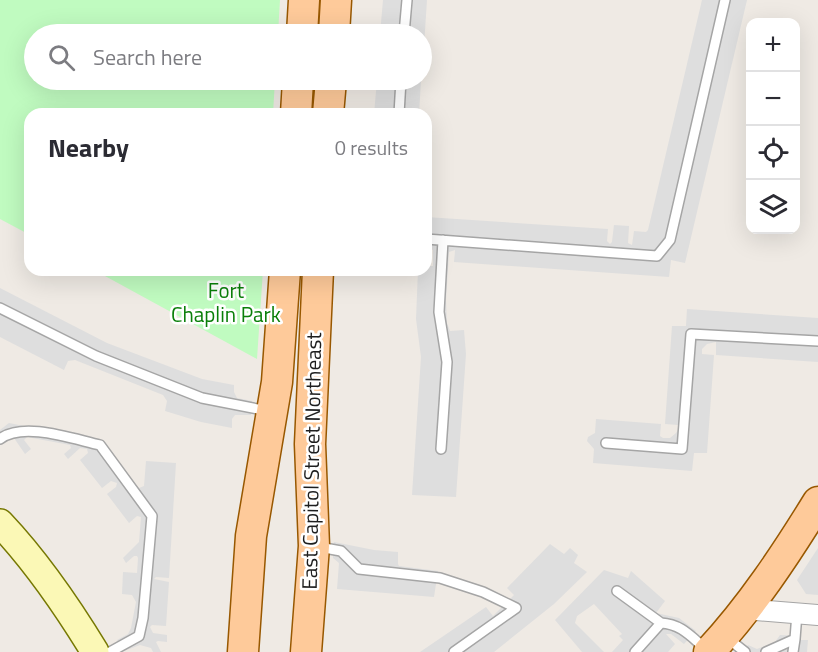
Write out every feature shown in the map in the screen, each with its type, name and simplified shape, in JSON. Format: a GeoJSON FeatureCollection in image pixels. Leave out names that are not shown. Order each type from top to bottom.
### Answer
{"type":"FeatureCollection","features":[{"type":"Feature","properties":{"kind":"main road"},"geometry":{"type":"LineString","coordinates":[[303,24],[304,0]]}},
{"type":"Feature","properties":{"kind":"main road"},"geometry":{"type":"LineString","coordinates":[[334,24],[336,0]]}},
{"type":"Feature","properties":{"kind":"main road"},"geometry":{"type":"LineString","coordinates":[[296,108],[297,90]]}},
{"type":"Feature","properties":{"kind":"main road"},"geometry":{"type":"LineString","coordinates":[[328,108],[329,90]]}},
{"type":"Feature","properties":{"kind":"main road"},"geometry":{"type":"LineString","coordinates":[[243,652],[250,536],[277,381],[285,276]]}},
{"type":"Feature","properties":{"kind":"main road","name":"East Capitol Street Northeast"},"geometry":{"type":"LineString","coordinates":[[306,652],[314,546],[310,444],[318,276]]}},
{"type":"Feature","properties":{"kind":"main road"},"geometry":{"type":"LineString","coordinates":[[722,648],[744,609],[790,547],[818,502]]}},
{"type":"Feature","properties":{"kind":"main road"},"geometry":{"type":"LineString","coordinates":[[0,523],[63,601],[95,652]]}},
{"type":"Feature","properties":{"kind":"street"},"geometry":{"type":"LineString","coordinates":[[744,609],[818,615]]}},
{"type":"Feature","properties":{"kind":"lane"},"geometry":{"type":"LineString","coordinates":[[405,24],[407,0]]}},
{"type":"Feature","properties":{"kind":"lane"},"geometry":{"type":"LineString","coordinates":[[432,239],[657,256],[670,240],[725,0]]}},
{"type":"Feature","properties":{"kind":"lane"},"geometry":{"type":"LineString","coordinates":[[399,108],[400,90]]}},
{"type":"Feature","properties":{"kind":"lane"},"geometry":{"type":"LineString","coordinates":[[441,449],[447,362],[439,312],[443,240]]}},
{"type":"Feature","properties":{"kind":"lane"},"geometry":{"type":"LineString","coordinates":[[0,308],[96,356],[202,398],[272,412]]}},
{"type":"Feature","properties":{"kind":"lane"},"geometry":{"type":"LineString","coordinates":[[606,443],[682,448],[691,334],[818,341]]}},
{"type":"Feature","properties":{"kind":"lane"},"geometry":{"type":"LineString","coordinates":[[0,439],[8,432],[24,431],[100,445],[152,516],[143,618],[139,636],[110,652]]}},
{"type":"Feature","properties":{"kind":"lane"},"geometry":{"type":"LineString","coordinates":[[314,546],[341,552],[359,569],[440,578],[483,592],[516,608],[454,652]]}},
{"type":"Feature","properties":{"kind":"lane"},"geometry":{"type":"LineString","coordinates":[[617,591],[661,623],[683,628],[722,648]]}},
{"type":"Feature","properties":{"kind":"lane"},"geometry":{"type":"LineString","coordinates":[[793,652],[797,613]]}},
{"type":"Feature","properties":{"kind":"lane"},"geometry":{"type":"LineString","coordinates":[[635,652],[661,623]]}},
{"type":"Feature","properties":{"kind":"lane"},"geometry":{"type":"LineString","coordinates":[[766,652],[795,639]]}},
{"type":"Feature","properties":{"kind":"green space"},"geometry":{"type":"Polygon","coordinates":[[[0,0],[280,0],[279,24],[24,24],[24,90],[274,90],[273,108],[24,108],[24,232],[0,219],[0,0]]]}},
{"type":"Feature","properties":{"kind":"green space","name":"Fort Chaplin Park"},"geometry":{"type":"Polygon","coordinates":[[[105,276],[263,276],[257,359],[105,276]]]}},
{"type":"Feature","properties":{"kind":"shaded area"},"geometry":{"type":"Polygon","coordinates":[[[383,0],[427,0],[425,24],[381,24],[383,0]]]}},
{"type":"Feature","properties":{"kind":"shaded area"},"geometry":{"type":"Polygon","coordinates":[[[702,0],[747,0],[685,263],[671,260],[669,277],[454,262],[455,250],[449,252],[447,323],[450,331],[464,330],[466,354],[456,497],[412,495],[421,357],[416,319],[418,276],[432,276],[432,217],[608,229],[607,241],[610,244],[614,225],[629,226],[628,243],[632,245],[634,231],[646,232],[702,0]]]}},
{"type":"Feature","properties":{"kind":"shaded area"},"geometry":{"type":"Polygon","coordinates":[[[376,90],[420,90],[419,108],[375,108],[376,90]]]}},
{"type":"Feature","properties":{"kind":"shaded area"},"geometry":{"type":"Polygon","coordinates":[[[0,288],[107,343],[202,379],[234,385],[237,398],[252,401],[251,415],[235,415],[232,419],[232,428],[201,422],[165,411],[167,401],[163,395],[75,360],[68,361],[64,370],[0,337],[0,288]]]}},
{"type":"Feature","properties":{"kind":"shaded area"},"geometry":{"type":"Polygon","coordinates":[[[687,309],[818,318],[818,362],[716,355],[716,342],[707,344],[702,349],[702,354],[714,355],[707,453],[694,453],[692,471],[593,463],[594,449],[587,441],[588,437],[595,433],[596,419],[661,424],[660,436],[663,438],[670,438],[676,433],[678,425],[665,424],[672,326],[686,326],[687,309]]]}},
{"type":"Feature","properties":{"kind":"shaded area"},"geometry":{"type":"Polygon","coordinates":[[[9,423],[99,441],[139,488],[144,486],[146,461],[176,463],[169,578],[156,577],[154,579],[169,582],[166,626],[152,625],[150,627],[153,633],[167,635],[167,642],[156,642],[161,652],[153,652],[151,648],[140,645],[124,651],[117,640],[128,634],[131,628],[136,602],[132,595],[122,594],[123,572],[137,573],[138,558],[134,556],[126,563],[123,558],[139,542],[141,517],[137,516],[129,523],[107,494],[116,487],[117,483],[111,481],[102,488],[80,460],[88,453],[87,449],[80,448],[68,459],[64,454],[71,448],[70,445],[27,437],[24,440],[31,449],[25,454],[14,438],[10,437],[0,445],[0,430],[9,423]]]}},
{"type":"Feature","properties":{"kind":"shaded area"},"geometry":{"type":"Polygon","coordinates":[[[334,542],[398,552],[399,566],[438,571],[434,597],[337,589],[339,563],[333,558],[334,542]]]}},
{"type":"Feature","properties":{"kind":"shaded area"},"geometry":{"type":"Polygon","coordinates":[[[550,544],[564,554],[570,548],[578,555],[574,563],[587,572],[554,604],[494,652],[420,652],[486,607],[493,616],[514,595],[507,588],[550,544]]]}},
{"type":"Feature","properties":{"kind":"shaded area"},"geometry":{"type":"Polygon","coordinates":[[[818,548],[818,595],[806,594],[797,580],[818,548]]]}},
{"type":"Feature","properties":{"kind":"shaded area"},"geometry":{"type":"Polygon","coordinates":[[[604,570],[628,578],[631,571],[665,601],[656,613],[679,618],[696,631],[684,644],[671,634],[666,634],[675,644],[668,652],[612,652],[623,640],[619,636],[622,634],[594,604],[577,616],[575,623],[604,652],[582,652],[555,620],[604,570]]]}},
{"type":"Feature","properties":{"kind":"shaded area"},"geometry":{"type":"Polygon","coordinates":[[[780,635],[799,636],[801,640],[808,640],[807,652],[742,652],[748,645],[757,649],[775,642],[780,635]]]}}]}
